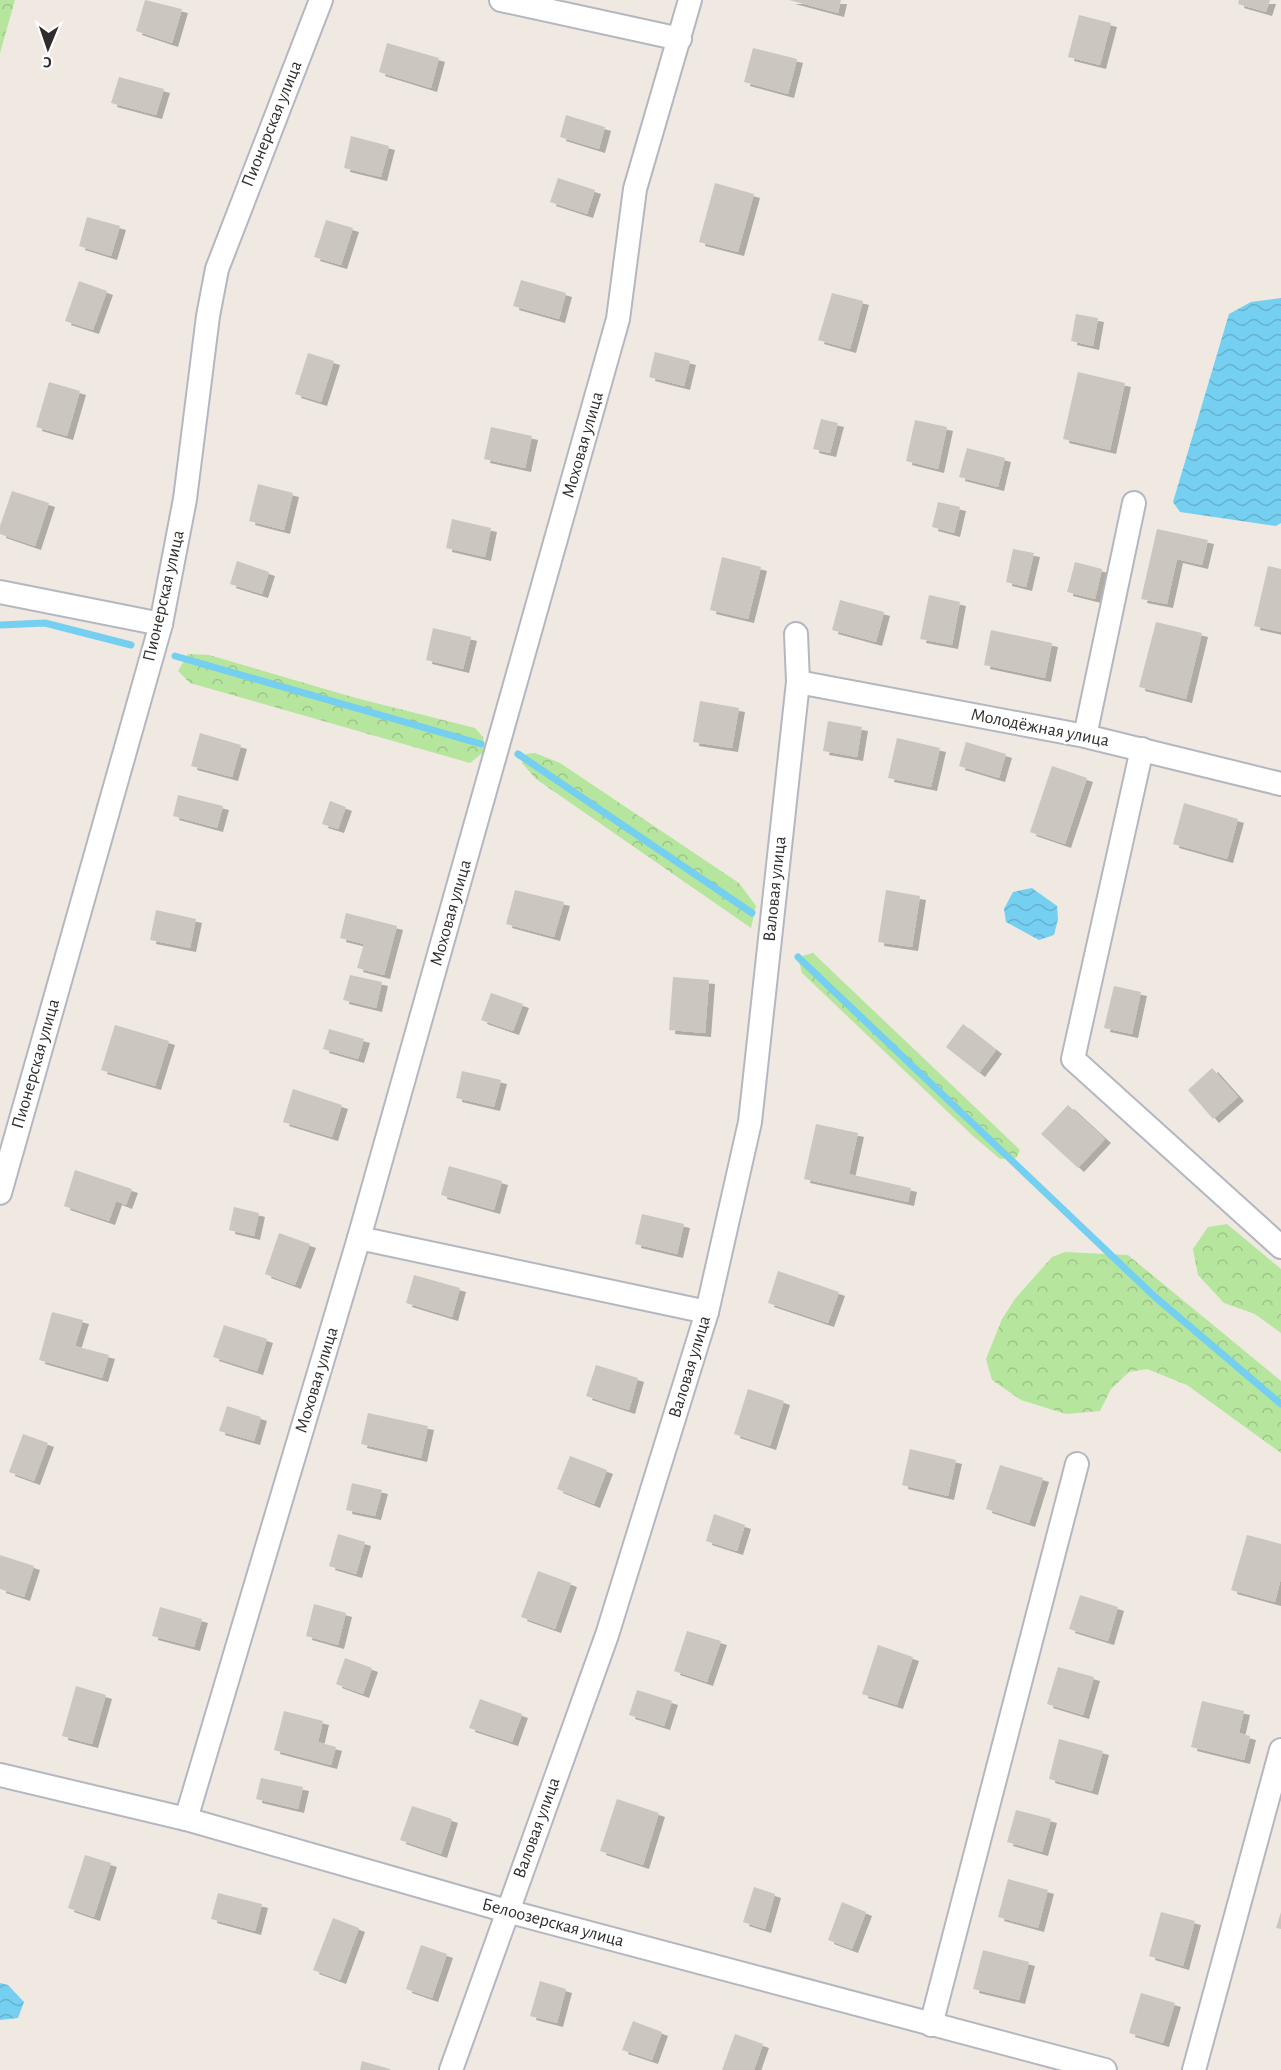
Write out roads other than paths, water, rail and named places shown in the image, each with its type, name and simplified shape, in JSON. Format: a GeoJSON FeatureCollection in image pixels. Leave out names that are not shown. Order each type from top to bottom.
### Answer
{"type":"FeatureCollection","features":[{"type":"Feature","properties":{"kind":"street","name":"Пионерская улица"},"geometry":{"type":"LineString","coordinates":[[0,1193],[160,624],[185,499],[208,316],[217,269],[321,0]]}},
{"type":"Feature","properties":{"kind":"street"},"geometry":{"type":"LineString","coordinates":[[501,0],[680,39]]}},
{"type":"Feature","properties":{"kind":"street","name":"Моховая улица"},"geometry":{"type":"LineString","coordinates":[[186,1819],[359,1238],[618,320],[635,189],[690,0]]}},
{"type":"Feature","properties":{"kind":"street"},"geometry":{"type":"LineString","coordinates":[[1085,736],[1134,503]]}},
{"type":"Feature","properties":{"kind":"street"},"geometry":{"type":"LineString","coordinates":[[0,592],[160,624]]}},
{"type":"Feature","properties":{"kind":"street","name":"Валовая улица"},"geometry":{"type":"LineString","coordinates":[[451,2070],[608,1635],[707,1312],[750,1122],[798,681],[796,634]]}},
{"type":"Feature","properties":{"kind":"street","name":"Молодёжная улица"},"geometry":{"type":"LineString","coordinates":[[798,681],[1085,736],[1281,784]]}},
{"type":"Feature","properties":{"kind":"street"},"geometry":{"type":"LineString","coordinates":[[1142,749],[1073,1059],[1281,1247]]}},
{"type":"Feature","properties":{"kind":"street"},"geometry":{"type":"LineString","coordinates":[[359,1238],[707,1312]]}},
{"type":"Feature","properties":{"kind":"street"},"geometry":{"type":"LineString","coordinates":[[931,2025],[1077,1464]]}},
{"type":"Feature","properties":{"kind":"street"},"geometry":{"type":"LineString","coordinates":[[1194,2070],[1281,1750]]}},
{"type":"Feature","properties":{"kind":"street","name":"Белоозерская улица"},"geometry":{"type":"LineString","coordinates":[[0,1775],[186,1819],[507,1911],[1106,2070]]}},
{"type":"Feature","properties":{"kind":"water"},"geometry":{"type":"Polygon","coordinates":[[[1281,298],[1281,523],[1276,526],[1180,512],[1173,502],[1229,314],[1251,302],[1281,298]]]}},
{"type":"Feature","properties":{"kind":"water"},"geometry":{"type":"Polygon","coordinates":[[[1032,888],[1057,906],[1058,919],[1054,935],[1039,940],[1006,922],[1004,909],[1013,892],[1032,888]]]}},
{"type":"Feature","properties":{"kind":"water"},"geometry":{"type":"Polygon","coordinates":[[[0,1983],[8,1985],[24,2002],[18,2018],[0,2020],[0,1983]]]}},
{"type":"Feature","properties":{"kind":"waterway"},"geometry":{"type":"LineString","coordinates":[[0,625],[45,623],[131,645]]}},
{"type":"Feature","properties":{"kind":"waterway"},"geometry":{"type":"LineString","coordinates":[[175,656],[481,744]]}},
{"type":"Feature","properties":{"kind":"waterway"},"geometry":{"type":"LineString","coordinates":[[518,754],[752,913]]}},
{"type":"Feature","properties":{"kind":"waterway"},"geometry":{"type":"LineString","coordinates":[[798,957],[1154,1296],[1281,1404]]}}]}
